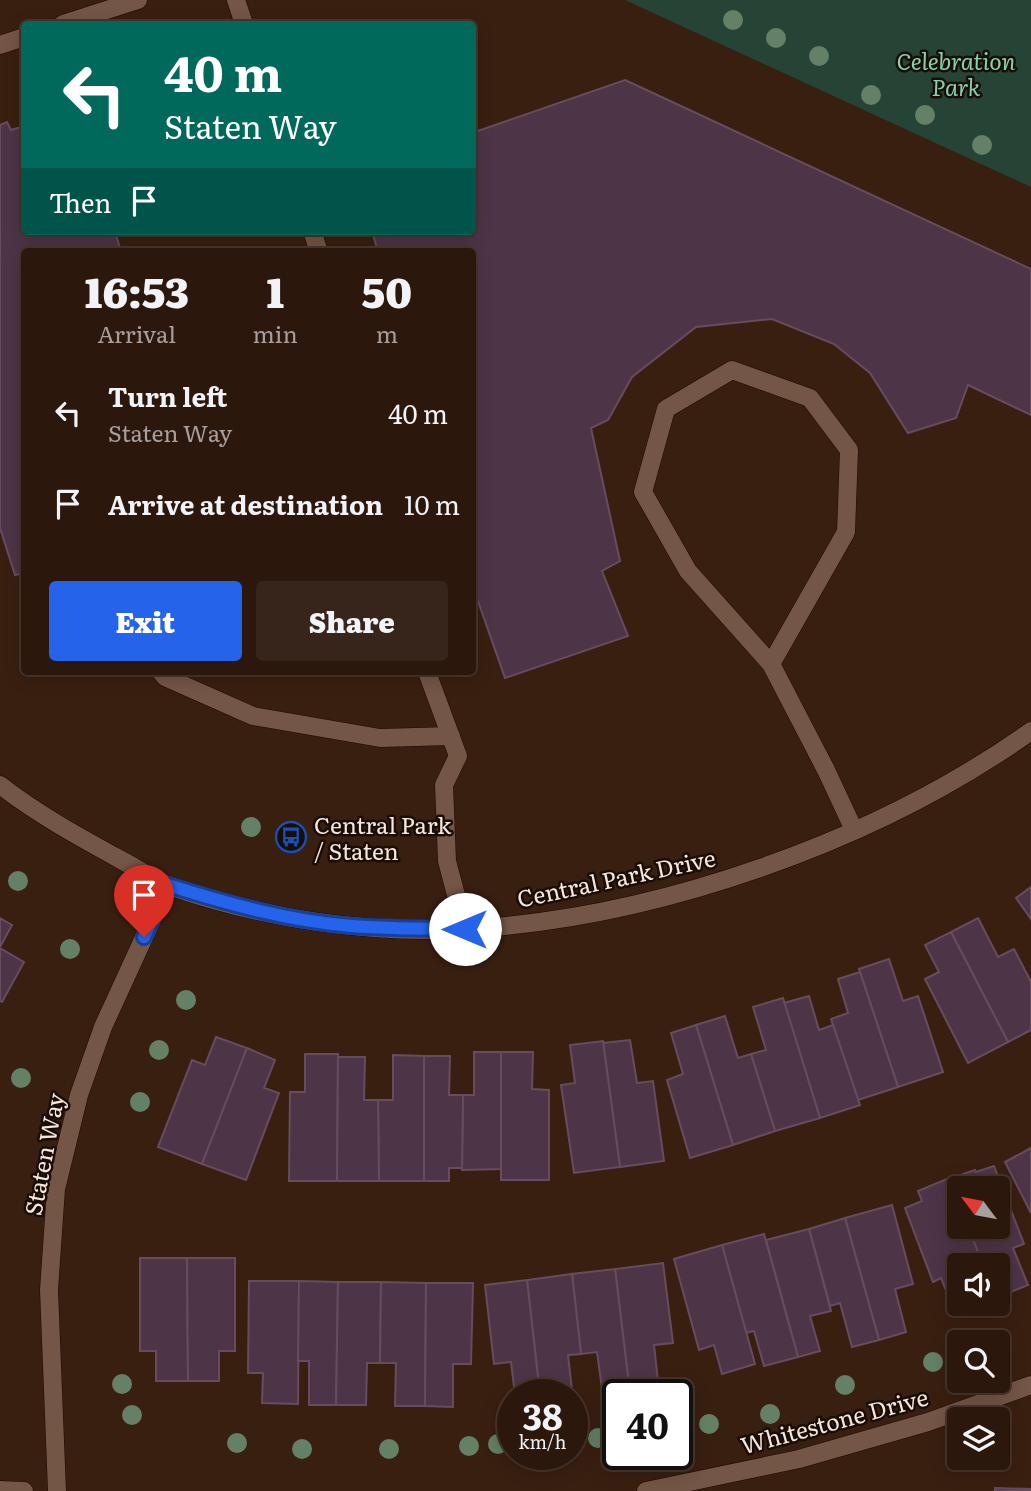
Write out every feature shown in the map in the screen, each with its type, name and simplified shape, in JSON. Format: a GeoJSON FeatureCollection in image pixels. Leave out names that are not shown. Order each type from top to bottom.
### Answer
{"type":"FeatureCollection","features":[{"type":"Feature","properties":{"kind":"street"},"geometry":{"type":"LineString","coordinates":[[72,21],[138,0]]}},
{"type":"Feature","properties":{"kind":"street"},"geometry":{"type":"LineString","coordinates":[[236,0],[243,21]]}},
{"type":"Feature","properties":{"kind":"street"},"geometry":{"type":"LineString","coordinates":[[0,45],[21,38]]}},
{"type":"Feature","properties":{"kind":"street"},"geometry":{"type":"LineString","coordinates":[[771,664],[846,532],[849,450],[810,398],[732,370],[666,409],[643,492],[688,571],[771,664],[854,830]]}},
{"type":"Feature","properties":{"kind":"street"},"geometry":{"type":"LineString","coordinates":[[163,675],[253,716],[380,738],[451,736]]}},
{"type":"Feature","properties":{"kind":"street"},"geometry":{"type":"LineString","coordinates":[[428,675],[458,756],[444,785],[447,861],[465,929]]}},
{"type":"Feature","properties":{"kind":"street","name":"Central Park Drive"},"geometry":{"type":"LineString","coordinates":[[0,785],[61,825],[168,885],[237,906],[293,918],[350,926],[465,929],[574,916],[701,887],[770,864],[854,830],[956,779],[1031,731]]}},
{"type":"Feature","properties":{"kind":"street","name":"Staten Way"},"geometry":{"type":"LineString","coordinates":[[57,1491],[49,1290],[56,1189],[79,1094],[103,1027],[168,885]]}},
{"type":"Feature","properties":{"kind":"street","name":"Whitestone Drive"},"geometry":{"type":"LineString","coordinates":[[646,1491],[799,1459],[928,1422],[1031,1385]]}},
{"type":"Feature","properties":{"kind":"street"},"geometry":{"type":"LineString","coordinates":[[0,1490],[24,1491]]}},
{"type":"Feature","properties":{"kind":"green space","name":"Celebration Park"},"geometry":{"type":"Polygon","coordinates":[[[625,0],[1031,0],[1031,187],[625,0]]]}},
{"type":"Feature","properties":{"kind":"building"},"geometry":{"type":"Polygon","coordinates":[[[625,80],[1031,269],[1031,415],[968,385],[956,418],[908,433],[870,373],[834,344],[772,319],[696,327],[632,377],[608,420],[591,428],[620,561],[602,571],[628,636],[505,678],[476,595],[476,248],[377,248],[373,235],[476,235],[476,132],[625,80]]]}},
{"type":"Feature","properties":{"kind":"building"},"geometry":{"type":"Polygon","coordinates":[[[7,122],[11,130],[21,127],[21,235],[116,235],[120,248],[21,248],[21,574],[15,575],[0,528],[0,125],[7,122]]]}},
{"type":"Feature","properties":{"kind":"building"},"geometry":{"type":"Polygon","coordinates":[[[1031,887],[1031,919],[1016,898],[1031,887]]]}},
{"type":"Feature","properties":{"kind":"building"},"geometry":{"type":"Polygon","coordinates":[[[0,918],[12,925],[0,947],[0,918]]]}},
{"type":"Feature","properties":{"kind":"building"},"geometry":{"type":"Polygon","coordinates":[[[978,918],[998,957],[1014,949],[1031,982],[1031,1030],[1008,1042],[951,932],[978,918]]]}},
{"type":"Feature","properties":{"kind":"building"},"geometry":{"type":"Polygon","coordinates":[[[951,932],[1008,1042],[968,1063],[925,979],[939,972],[925,945],[951,932]]]}},
{"type":"Feature","properties":{"kind":"building"},"geometry":{"type":"Polygon","coordinates":[[[0,948],[24,962],[2,1002],[0,1001],[0,948]]]}},
{"type":"Feature","properties":{"kind":"building"},"geometry":{"type":"Polygon","coordinates":[[[889,959],[903,1001],[918,996],[943,1072],[898,1087],[859,969],[889,959]]]}},
{"type":"Feature","properties":{"kind":"building"},"geometry":{"type":"Polygon","coordinates":[[[860,972],[898,1087],[858,1100],[831,1019],[848,1013],[838,979],[860,972]]]}},
{"type":"Feature","properties":{"kind":"building"},"geometry":{"type":"Polygon","coordinates":[[[809,996],[819,1030],[833,1025],[860,1105],[820,1118],[784,1003],[809,996]]]}},
{"type":"Feature","properties":{"kind":"building"},"geometry":{"type":"Polygon","coordinates":[[[783,998],[820,1118],[775,1131],[751,1054],[766,1050],[753,1007],[783,998]]]}},
{"type":"Feature","properties":{"kind":"building"},"geometry":{"type":"Polygon","coordinates":[[[725,1016],[738,1058],[751,1054],[775,1131],[733,1145],[696,1025],[725,1016]]]}},
{"type":"Feature","properties":{"kind":"building"},"geometry":{"type":"Polygon","coordinates":[[[696,1025],[733,1145],[690,1158],[667,1080],[683,1074],[671,1033],[696,1025]]]}},
{"type":"Feature","properties":{"kind":"building"},"geometry":{"type":"Polygon","coordinates":[[[216,1037],[247,1048],[202,1164],[158,1147],[192,1060],[205,1065],[216,1037]]]}},
{"type":"Feature","properties":{"kind":"building"},"geometry":{"type":"Polygon","coordinates":[[[630,1040],[637,1083],[653,1081],[664,1161],[620,1167],[603,1043],[630,1040]]]}},
{"type":"Feature","properties":{"kind":"building"},"geometry":{"type":"Polygon","coordinates":[[[603,1041],[620,1167],[574,1173],[561,1085],[575,1083],[570,1045],[603,1041]]]}},
{"type":"Feature","properties":{"kind":"building"},"geometry":{"type":"Polygon","coordinates":[[[247,1048],[275,1060],[264,1088],[279,1093],[246,1180],[202,1164],[247,1048]]]}},
{"type":"Feature","properties":{"kind":"building"},"geometry":{"type":"Polygon","coordinates":[[[474,1052],[501,1052],[501,1169],[462,1170],[463,1095],[474,1095],[474,1052]]]}},
{"type":"Feature","properties":{"kind":"building"},"geometry":{"type":"Polygon","coordinates":[[[501,1052],[533,1052],[532,1089],[549,1090],[549,1180],[501,1180],[501,1052]]]}},
{"type":"Feature","properties":{"kind":"building"},"geometry":{"type":"Polygon","coordinates":[[[305,1054],[338,1054],[337,1181],[289,1181],[290,1092],[305,1092],[305,1054]]]}},
{"type":"Feature","properties":{"kind":"building"},"geometry":{"type":"Polygon","coordinates":[[[393,1055],[424,1056],[424,1181],[379,1181],[378,1100],[393,1100],[393,1055]]]}},
{"type":"Feature","properties":{"kind":"building"},"geometry":{"type":"Polygon","coordinates":[[[424,1056],[450,1056],[449,1095],[463,1095],[462,1168],[449,1168],[449,1181],[424,1181],[424,1056]]]}},
{"type":"Feature","properties":{"kind":"building"},"geometry":{"type":"Polygon","coordinates":[[[338,1057],[365,1057],[364,1100],[378,1100],[379,1181],[337,1181],[338,1057]]]}},
{"type":"Feature","properties":{"kind":"building"},"geometry":{"type":"Polygon","coordinates":[[[1031,1148],[1031,1213],[1005,1162],[1031,1148]]]}},
{"type":"Feature","properties":{"kind":"building"},"geometry":{"type":"Polygon","coordinates":[[[994,1166],[998,1176],[963,1174],[975,1170],[976,1172],[994,1166]]]}},
{"type":"Feature","properties":{"kind":"building"},"geometry":{"type":"Polygon","coordinates":[[[947,1179],[947,1239],[973,1239],[978,1253],[947,1253],[947,1293],[941,1278],[933,1282],[905,1208],[922,1201],[918,1191],[947,1179]]]}},
{"type":"Feature","properties":{"kind":"building"},"geometry":{"type":"Polygon","coordinates":[[[892,1205],[913,1284],[895,1289],[906,1332],[879,1340],[845,1218],[892,1205]]]}},
{"type":"Feature","properties":{"kind":"building"},"geometry":{"type":"Polygon","coordinates":[[[1010,1208],[1024,1244],[1013,1248],[1028,1285],[1010,1292],[1010,1253],[978,1253],[973,1239],[1010,1239],[1010,1208]]]}},
{"type":"Feature","properties":{"kind":"building"},"geometry":{"type":"Polygon","coordinates":[[[845,1218],[879,1340],[852,1347],[840,1303],[830,1306],[809,1229],[845,1218]]]}},
{"type":"Feature","properties":{"kind":"building"},"geometry":{"type":"Polygon","coordinates":[[[809,1229],[831,1311],[810,1316],[820,1351],[798,1357],[766,1240],[809,1229]]]}},
{"type":"Feature","properties":{"kind":"building"},"geometry":{"type":"Polygon","coordinates":[[[764,1234],[798,1357],[764,1366],[754,1331],[746,1333],[722,1245],[764,1234]]]}},
{"type":"Feature","properties":{"kind":"building"},"geometry":{"type":"Polygon","coordinates":[[[722,1245],[755,1364],[722,1374],[714,1345],[699,1350],[674,1259],[722,1245]]]}},
{"type":"Feature","properties":{"kind":"building"},"geometry":{"type":"Polygon","coordinates":[[[140,1258],[187,1258],[188,1381],[156,1381],[156,1351],[140,1351],[140,1258]]]}},
{"type":"Feature","properties":{"kind":"building"},"geometry":{"type":"Polygon","coordinates":[[[187,1258],[235,1258],[235,1351],[219,1351],[219,1381],[188,1381],[187,1258]]]}},
{"type":"Feature","properties":{"kind":"building"},"geometry":{"type":"Polygon","coordinates":[[[663,1263],[673,1343],[654,1345],[658,1379],[628,1379],[615,1269],[663,1263]]]}},
{"type":"Feature","properties":{"kind":"building"},"geometry":{"type":"Polygon","coordinates":[[[615,1269],[628,1379],[602,1379],[602,1389],[597,1352],[581,1354],[572,1274],[615,1269]]]}},
{"type":"Feature","properties":{"kind":"building"},"geometry":{"type":"Polygon","coordinates":[[[572,1274],[581,1354],[568,1355],[571,1379],[538,1379],[527,1280],[572,1274]]]}},
{"type":"Feature","properties":{"kind":"building"},"geometry":{"type":"Polygon","coordinates":[[[527,1280],[538,1379],[513,1379],[511,1362],[494,1364],[485,1285],[527,1280]]]}},
{"type":"Feature","properties":{"kind":"building"},"geometry":{"type":"Polygon","coordinates":[[[249,1281],[299,1281],[298,1404],[262,1403],[263,1373],[248,1373],[249,1281]]]}},
{"type":"Feature","properties":{"kind":"building"},"geometry":{"type":"Polygon","coordinates":[[[299,1281],[338,1282],[336,1405],[309,1405],[309,1361],[298,1361],[299,1281]]]}},
{"type":"Feature","properties":{"kind":"building"},"geometry":{"type":"Polygon","coordinates":[[[338,1282],[381,1282],[380,1363],[367,1363],[366,1405],[336,1405],[338,1282]]]}},
{"type":"Feature","properties":{"kind":"building"},"geometry":{"type":"Polygon","coordinates":[[[381,1282],[426,1283],[425,1406],[395,1406],[396,1363],[380,1363],[381,1282]]]}},
{"type":"Feature","properties":{"kind":"building"},"geometry":{"type":"Polygon","coordinates":[[[426,1283],[473,1283],[471,1364],[453,1364],[453,1407],[425,1406],[426,1283]]]}},
{"type":"Feature","properties":{"kind":"building"},"geometry":{"type":"Polygon","coordinates":[[[995,1488],[1031,1489],[1031,1491],[995,1491],[995,1488]]]}},
{"type":"Feature","properties":{"kind":"place","name":"Central Park / Staten"},"geometry":{"type":"Point","coordinates":[291,837]}},
{"type":"Feature","properties":{"kind":"route"},"geometry":{"type":"LineString","coordinates":[[144,937],[168,885],[237,906],[293,918],[350,926],[465,929]]}}]}
